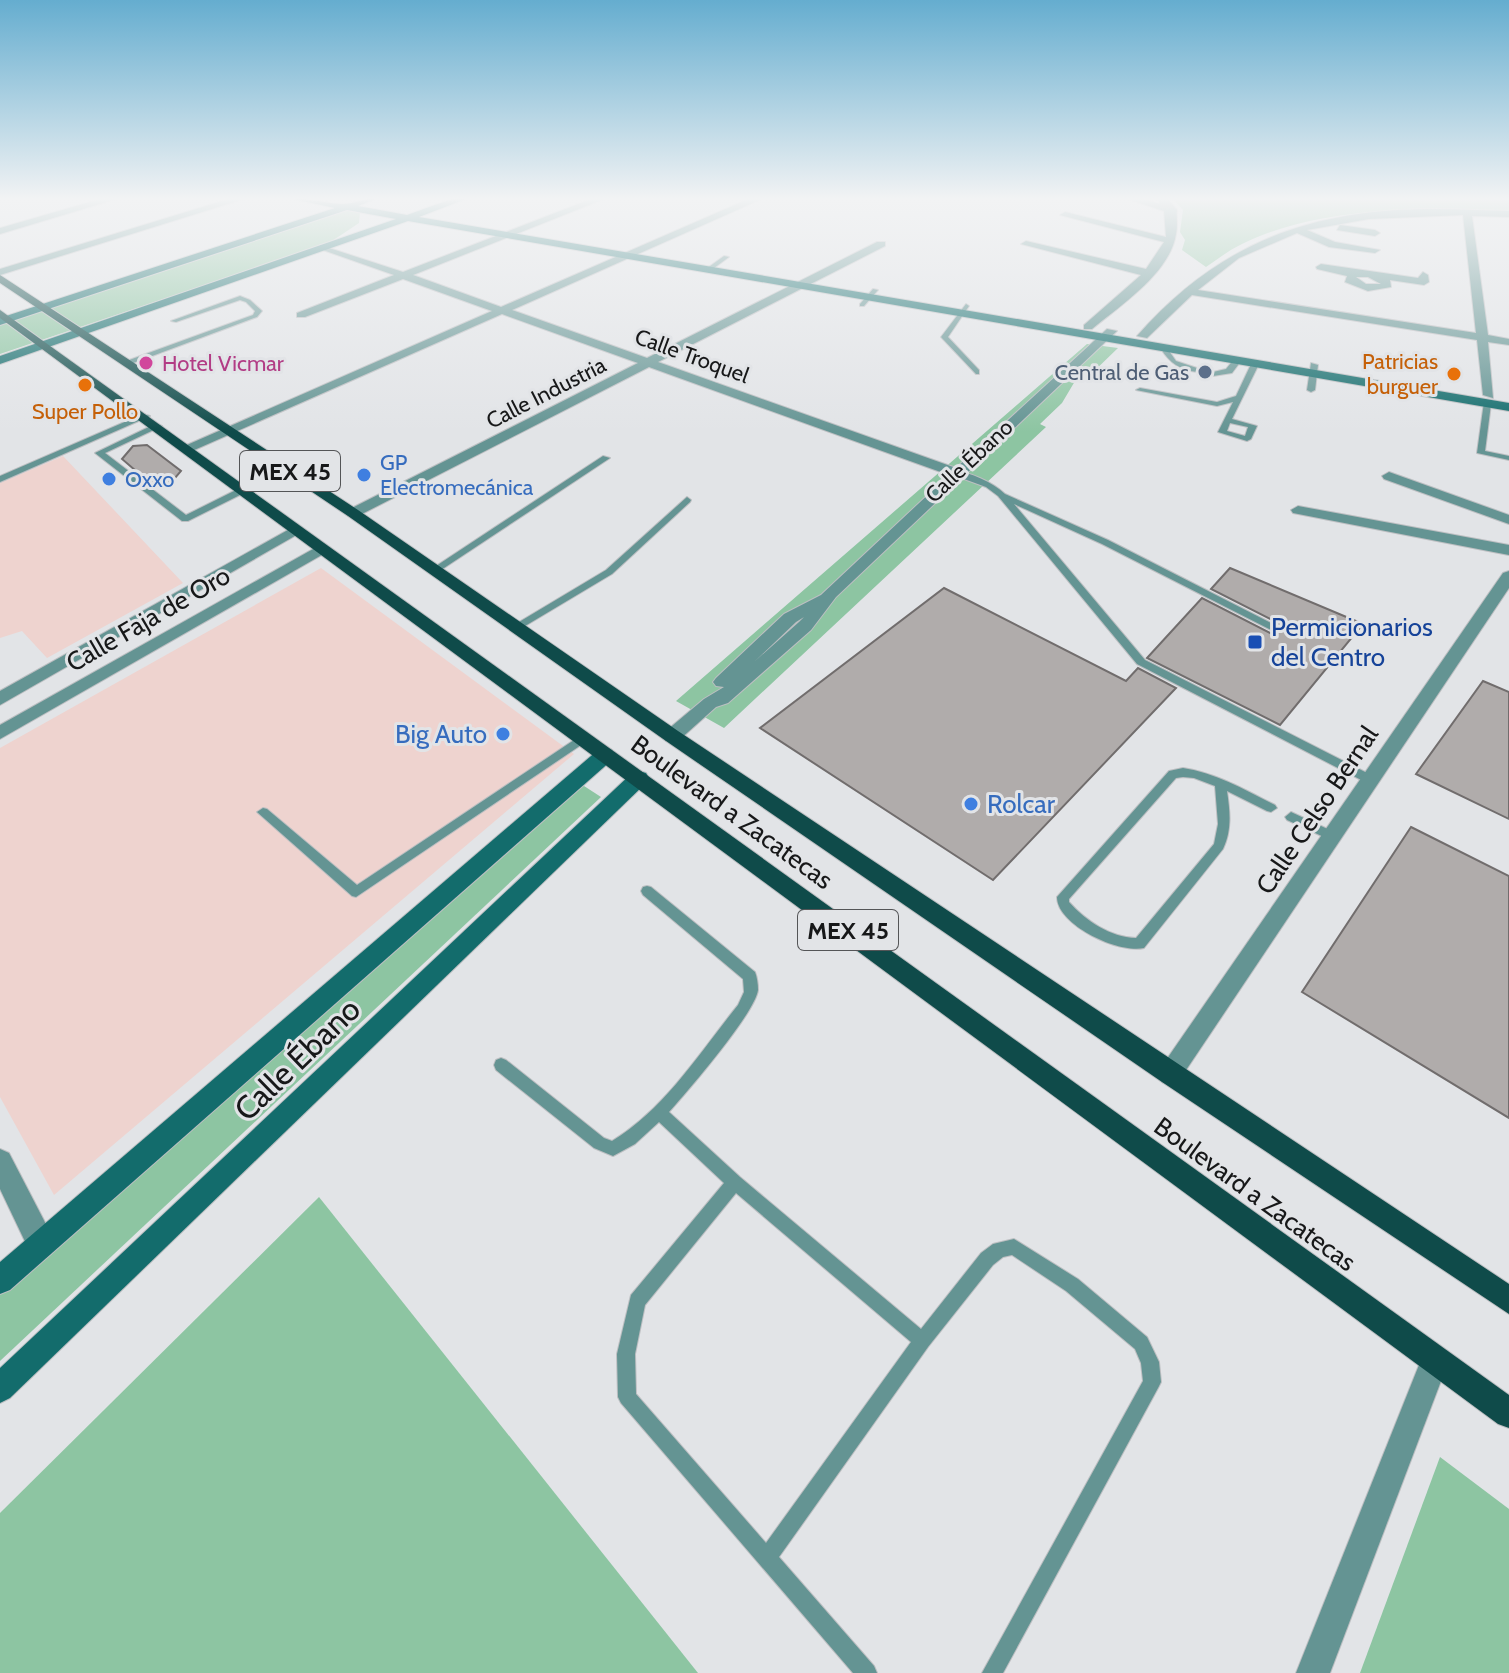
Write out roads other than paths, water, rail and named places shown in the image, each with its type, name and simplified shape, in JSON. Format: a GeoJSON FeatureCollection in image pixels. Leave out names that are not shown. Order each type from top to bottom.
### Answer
{"type":"FeatureCollection","features":[{"type":"Feature","properties":{"kind":"main road"},"geometry":{"type":"LineString","coordinates":[[3,318],[141,275]]}},
{"type":"Feature","properties":{"kind":"main road"},"geometry":{"type":"LineString","coordinates":[[0,360],[243,275]]}},
{"type":"Feature","properties":{"kind":"main road"},"geometry":{"type":"LineString","coordinates":[[768,275],[869,298],[1088,327],[1107,334],[1143,336],[1314,370],[1488,399],[1509,407]]}},
{"type":"Feature","properties":{"kind":"main road","name":"Boulevard a Zacatecas"},"geometry":{"type":"LineString","coordinates":[[0,278],[353,513],[672,736],[1509,1300]]}},
{"type":"Feature","properties":{"kind":"main road"},"geometry":{"type":"LineString","coordinates":[[963,310],[1107,334],[1165,349],[1314,370]]}},
{"type":"Feature","properties":{"kind":"main road","name":"Boulevard a Zacatecas"},"geometry":{"type":"LineString","coordinates":[[3,318],[146,416],[295,530],[1509,1413]]}},
{"type":"Feature","properties":{"kind":"main road"},"geometry":{"type":"LineString","coordinates":[[1488,399],[1509,398]]}},
{"type":"Feature","properties":{"kind":"main road","name":"Calle Ébano"},"geometry":{"type":"LineString","coordinates":[[0,1280],[605,755]]}},
{"type":"Feature","properties":{"kind":"main road","name":"Calle Ébano"},"geometry":{"type":"LineString","coordinates":[[0,1388],[639,778]]}},
{"type":"Feature","properties":{"kind":"street"},"geometry":{"type":"LineString","coordinates":[[187,448],[586,275]]}},
{"type":"Feature","properties":{"kind":"street","name":"Calle Industria"},"geometry":{"type":"LineString","coordinates":[[353,513],[820,275]]}},
{"type":"Feature","properties":{"kind":"street"},"geometry":{"type":"LineString","coordinates":[[1088,327],[1146,275]]}},
{"type":"Feature","properties":{"kind":"street"},"geometry":{"type":"LineString","coordinates":[[1143,336],[1211,275]]}},
{"type":"Feature","properties":{"kind":"street"},"geometry":{"type":"LineString","coordinates":[[1342,275],[1375,288],[1387,285],[1385,280],[1375,275]]}},
{"type":"Feature","properties":{"kind":"street"},"geometry":{"type":"LineString","coordinates":[[1376,275],[1424,282],[1423,275]]}},
{"type":"Feature","properties":{"kind":"street"},"geometry":{"type":"LineString","coordinates":[[1475,275],[1488,399]]}},
{"type":"Feature","properties":{"kind":"street"},"geometry":{"type":"LineString","coordinates":[[301,315],[400,276]]}},
{"type":"Feature","properties":{"kind":"street","name":"Calle Troquel"},"geometry":{"type":"LineString","coordinates":[[400,276],[652,362],[956,473]]}},
{"type":"Feature","properties":{"kind":"street"},"geometry":{"type":"LineString","coordinates":[[1342,307],[1355,280]]}},
{"type":"Feature","properties":{"kind":"street"},"geometry":{"type":"LineString","coordinates":[[1191,292],[1342,307],[1509,342]]}},
{"type":"Feature","properties":{"kind":"street","name":"Calle Ébano"},"geometry":{"type":"LineString","coordinates":[[672,736],[710,703],[722,699],[805,626],[830,594],[1107,334]]}},
{"type":"Feature","properties":{"kind":"street"},"geometry":{"type":"LineString","coordinates":[[1389,476],[1509,520]]}},
{"type":"Feature","properties":{"kind":"street"},"geometry":{"type":"LineString","coordinates":[[1298,510],[1509,550]]}},
{"type":"Feature","properties":{"kind":"street","name":"Calle Faja de Oro"},"geometry":{"type":"LineString","coordinates":[[0,699],[295,530]]}},
{"type":"Feature","properties":{"kind":"street","name":"Calle Faja de Oro"},"geometry":{"type":"LineString","coordinates":[[0,733],[322,549]]}},
{"type":"Feature","properties":{"kind":"street","name":"Calle Celso Bernal"},"geometry":{"type":"LineString","coordinates":[[1170,1074],[1509,576]]}},
{"type":"Feature","properties":{"kind":"street"},"geometry":{"type":"LineString","coordinates":[[0,1162],[41,1244]]}},
{"type":"Feature","properties":{"kind":"street"},"geometry":{"type":"LineString","coordinates":[[1313,1673],[1435,1360]]}},
{"type":"Feature","properties":{"kind":"lane"},"geometry":{"type":"LineString","coordinates":[[125,363],[255,316],[259,311],[240,298],[174,321]]}},
{"type":"Feature","properties":{"kind":"lane"},"geometry":{"type":"LineString","coordinates":[[963,310],[944,337],[976,372]]}},
{"type":"Feature","properties":{"kind":"lane"},"geometry":{"type":"LineString","coordinates":[[1165,349],[1173,362],[1194,370]]}},
{"type":"Feature","properties":{"kind":"lane"},"geometry":{"type":"LineString","coordinates":[[1216,374],[1229,371],[1237,361]]}},
{"type":"Feature","properties":{"kind":"lane"},"geometry":{"type":"LineString","coordinates":[[1228,420],[1255,364]]}},
{"type":"Feature","properties":{"kind":"lane"},"geometry":{"type":"LineString","coordinates":[[1311,390],[1314,370]]}},
{"type":"Feature","properties":{"kind":"lane"},"geometry":{"type":"LineString","coordinates":[[1140,390],[1217,404],[1238,398]]}},
{"type":"Feature","properties":{"kind":"lane"},"geometry":{"type":"LineString","coordinates":[[1488,399],[1481,453],[1509,458]]}},
{"type":"Feature","properties":{"kind":"lane"},"geometry":{"type":"LineString","coordinates":[[0,479],[146,416]]}},
{"type":"Feature","properties":{"kind":"lane"},"geometry":{"type":"LineString","coordinates":[[158,426],[99,453],[185,519],[243,490]]}},
{"type":"Feature","properties":{"kind":"lane"},"geometry":{"type":"LineString","coordinates":[[435,570],[606,458]]}},
{"type":"Feature","properties":{"kind":"lane"},"geometry":{"type":"LineString","coordinates":[[956,473],[989,485],[1001,494],[1105,542],[1274,628]]}},
{"type":"Feature","properties":{"kind":"lane"},"geometry":{"type":"LineString","coordinates":[[1001,494],[1141,662],[1369,779]]}},
{"type":"Feature","properties":{"kind":"lane"},"geometry":{"type":"LineString","coordinates":[[517,627],[609,572],[687,500]]}},
{"type":"Feature","properties":{"kind":"lane"},"geometry":{"type":"LineString","coordinates":[[263,812],[356,892],[583,738]]}},
{"type":"Feature","properties":{"kind":"lane"},"geometry":{"type":"LineString","coordinates":[[1221,785],[1226,832],[1219,846],[1139,944],[1126,945],[1112,940],[1069,912],[1063,904],[1063,897],[1173,774],[1193,772],[1271,808]]}},
{"type":"Feature","properties":{"kind":"lane"},"geometry":{"type":"LineString","coordinates":[[1291,817],[1330,835]]}},
{"type":"Feature","properties":{"kind":"lane"},"geometry":{"type":"LineString","coordinates":[[501,1065],[599,1143],[613,1149],[629,1141],[658,1111],[743,1009],[751,992],[750,976],[647,891]]}},
{"type":"Feature","properties":{"kind":"lane"},"geometry":{"type":"LineString","coordinates":[[658,1111],[735,1182],[922,1341]]}},
{"type":"Feature","properties":{"kind":"lane"},"geometry":{"type":"LineString","coordinates":[[735,1182],[637,1301],[626,1354],[627,1397],[867,1673]]}},
{"type":"Feature","properties":{"kind":"lane"},"geometry":{"type":"LineString","coordinates":[[767,1558],[922,1341],[987,1259],[999,1250],[1014,1247],[1072,1285],[1141,1343],[1150,1362],[1152,1382],[992,1673]]}},
{"type":"Feature","properties":{"kind":"place","name":"Hotel Vicmar"},"geometry":{"type":"Point","coordinates":[146,363]}},
{"type":"Feature","properties":{"kind":"place","name":"Central de Gas"},"geometry":{"type":"Point","coordinates":[1205,372]}},
{"type":"Feature","properties":{"kind":"place","name":"Patricias burguer"},"geometry":{"type":"Point","coordinates":[1454,374]}},
{"type":"Feature","properties":{"kind":"place","name":"Super Pollo"},"geometry":{"type":"Point","coordinates":[85,385]}},
{"type":"Feature","properties":{"kind":"place","name":"GP Electromecánica"},"geometry":{"type":"Point","coordinates":[364,475]}},
{"type":"Feature","properties":{"kind":"place","name":"Oxxo"},"geometry":{"type":"Point","coordinates":[109,479]}},
{"type":"Feature","properties":{"kind":"place","name":"Permicionarios del Centro"},"geometry":{"type":"Point","coordinates":[1255,642]}},
{"type":"Feature","properties":{"kind":"place","name":"Big Auto"},"geometry":{"type":"Point","coordinates":[503,734]}},
{"type":"Feature","properties":{"kind":"place","name":"Rolcar"},"geometry":{"type":"Point","coordinates":[971,804]}}]}
